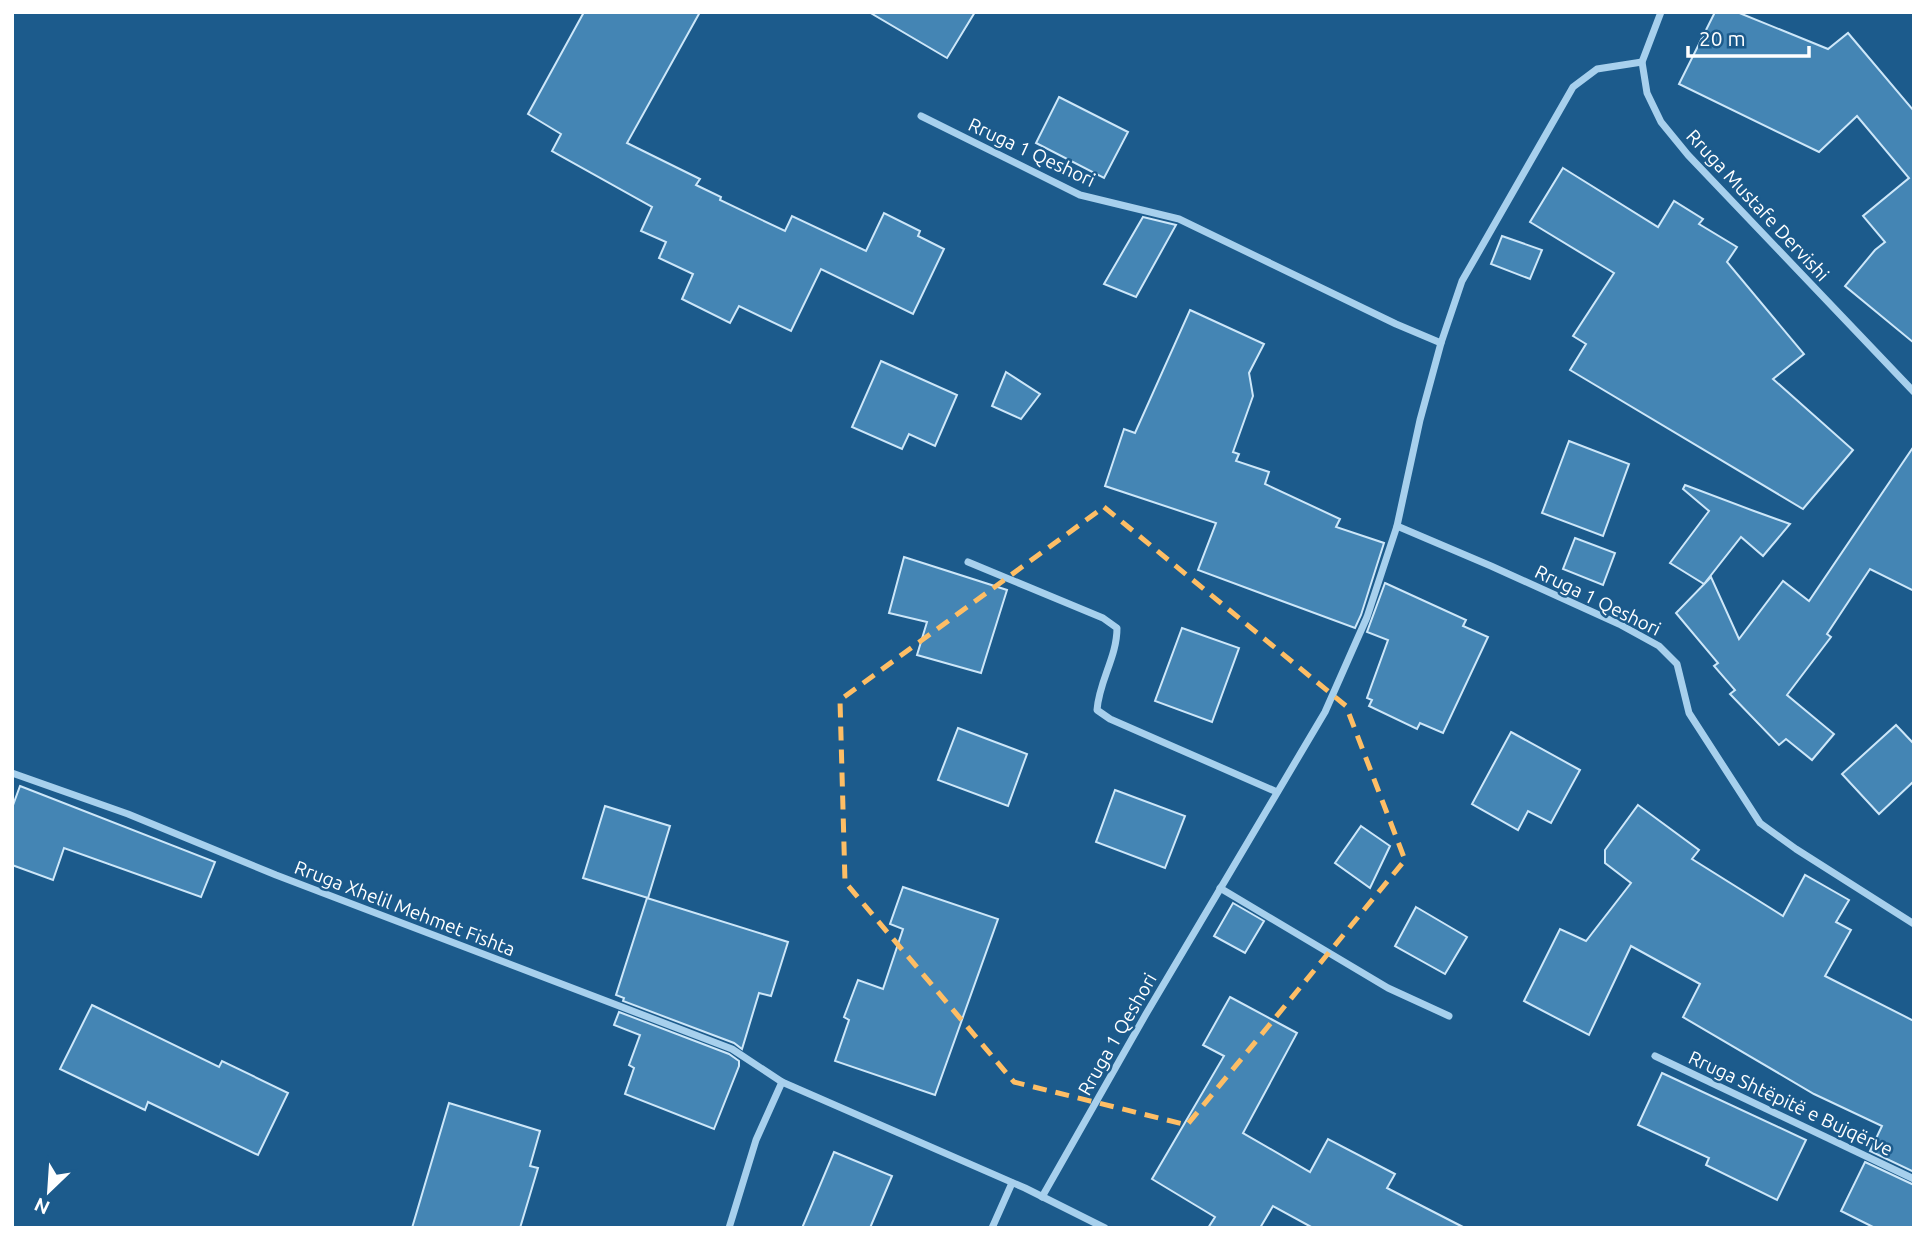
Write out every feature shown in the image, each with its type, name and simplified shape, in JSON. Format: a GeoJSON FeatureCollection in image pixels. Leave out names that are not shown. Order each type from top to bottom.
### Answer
{"type":"FeatureCollection","features":[{"type":"Feature","properties":{"kind":"street"},"geometry":{"type":"LineString","coordinates":[[1642,62],[1661,12]]}},
{"type":"Feature","properties":{"kind":"street","name":"Rruga 1 Qeshori"},"geometry":{"type":"LineString","coordinates":[[1042,1197],[1146,1014],[1325,712],[1367,617],[1397,526],[1420,420],[1441,343],[1462,281],[1573,87],[1597,69],[1642,62]]}},
{"type":"Feature","properties":{"kind":"street","name":"Rruga Mustafe Dervishi"},"geometry":{"type":"LineString","coordinates":[[1642,62],[1647,93],[1661,122],[1688,155],[1914,392]]}},
{"type":"Feature","properties":{"kind":"street","name":"Rruga 1 Qeshori"},"geometry":{"type":"LineString","coordinates":[[920,116],[1080,195],[1179,219],[1441,343]]}},
{"type":"Feature","properties":{"kind":"street","name":"Rruga 1 Qeshori"},"geometry":{"type":"LineString","coordinates":[[1397,526],[1619,624],[1659,646],[1677,664],[1689,713],[1760,822],[1796,849],[1914,924]]}},
{"type":"Feature","properties":{"kind":"street"},"geometry":{"type":"LineString","coordinates":[[968,562],[1103,618],[1117,628],[1117,644],[1098,695],[1097,710],[1110,719],[1277,792]]}},
{"type":"Feature","properties":{"kind":"street","name":"Rruga Xhelil Mehmet Fishta"},"geometry":{"type":"LineString","coordinates":[[12,774],[128,814],[276,875],[732,1049],[782,1082],[1012,1183],[1105,1228]]}},
{"type":"Feature","properties":{"kind":"street"},"geometry":{"type":"LineString","coordinates":[[1220,888],[1388,988],[1449,1016]]}},
{"type":"Feature","properties":{"kind":"street","name":"Rruga Shtëpitë e Bujqërve"},"geometry":{"type":"LineString","coordinates":[[1655,1056],[1914,1179]]}},
{"type":"Feature","properties":{"kind":"street"},"geometry":{"type":"LineString","coordinates":[[729,1228],[756,1140],[782,1082]]}},
{"type":"Feature","properties":{"kind":"street"},"geometry":{"type":"LineString","coordinates":[[992,1228],[1012,1183]]}},
{"type":"Feature","properties":{"kind":"highlighted area"},"geometry":{"type":"Polygon","coordinates":[[[1104,507],[1346,706],[1405,860],[1187,1125],[1014,1082],[845,882],[840,700],[1104,507]]]}},
{"type":"Feature","properties":{"kind":"building"},"geometry":{"type":"Polygon","coordinates":[[[584,12],[700,12],[627,143],[700,179],[696,185],[721,197],[720,200],[785,231],[792,216],[866,251],[884,213],[920,231],[918,236],[944,249],[913,314],[821,269],[791,331],[739,306],[730,323],[682,299],[693,274],[659,258],[666,242],[641,231],[652,207],[552,151],[561,134],[528,114],[584,12]]]}},
{"type":"Feature","properties":{"kind":"building"},"geometry":{"type":"Polygon","coordinates":[[[869,12],[975,12],[947,58],[869,12]]]}},
{"type":"Feature","properties":{"kind":"building"},"geometry":{"type":"Polygon","coordinates":[[[1715,12],[1737,12],[1828,49],[1848,33],[1914,111],[1914,343],[1845,286],[1885,242],[1863,216],[1909,178],[1857,116],[1819,152],[1679,84],[1715,12]]]}},
{"type":"Feature","properties":{"kind":"building"},"geometry":{"type":"Polygon","coordinates":[[[1059,97],[1128,132],[1104,178],[1036,143],[1059,97]]]}},
{"type":"Feature","properties":{"kind":"building"},"geometry":{"type":"Polygon","coordinates":[[[1563,168],[1658,227],[1674,201],[1703,219],[1699,224],[1737,247],[1727,262],[1804,354],[1773,379],[1853,450],[1803,509],[1570,370],[1586,344],[1573,336],[1614,273],[1530,222],[1563,168]]]}},
{"type":"Feature","properties":{"kind":"building"},"geometry":{"type":"Polygon","coordinates":[[[1143,217],[1176,225],[1136,297],[1104,284],[1143,217]]]}},
{"type":"Feature","properties":{"kind":"building"},"geometry":{"type":"Polygon","coordinates":[[[1502,236],[1542,250],[1530,279],[1491,264],[1502,236]]]}},
{"type":"Feature","properties":{"kind":"building"},"geometry":{"type":"Polygon","coordinates":[[[1190,310],[1264,344],[1249,373],[1253,396],[1233,452],[1239,454],[1236,461],[1269,472],[1265,484],[1340,519],[1336,527],[1384,543],[1355,628],[1198,570],[1216,523],[1105,486],[1124,429],[1135,433],[1190,310]]]}},
{"type":"Feature","properties":{"kind":"building"},"geometry":{"type":"Polygon","coordinates":[[[881,361],[957,395],[935,446],[909,434],[902,449],[852,427],[881,361]]]}},
{"type":"Feature","properties":{"kind":"building"},"geometry":{"type":"Polygon","coordinates":[[[1006,372],[1040,394],[1021,419],[992,406],[1006,372]]]}},
{"type":"Feature","properties":{"kind":"building"},"geometry":{"type":"Polygon","coordinates":[[[1569,441],[1629,464],[1603,536],[1542,513],[1569,441]]]}},
{"type":"Feature","properties":{"kind":"building"},"geometry":{"type":"Polygon","coordinates":[[[1914,446],[1914,591],[1870,569],[1827,634],[1831,637],[1787,695],[1834,734],[1812,760],[1786,739],[1779,745],[1730,694],[1735,690],[1714,666],[1718,663],[1676,613],[1711,577],[1739,639],[1783,581],[1809,601],[1914,446]]]}},
{"type":"Feature","properties":{"kind":"building"},"geometry":{"type":"Polygon","coordinates":[[[1685,485],[1790,524],[1763,556],[1741,537],[1704,584],[1670,563],[1709,511],[1683,489],[1685,485]]]}},
{"type":"Feature","properties":{"kind":"building"},"geometry":{"type":"Polygon","coordinates":[[[1575,538],[1615,553],[1603,585],[1563,569],[1575,538]]]}},
{"type":"Feature","properties":{"kind":"building"},"geometry":{"type":"Polygon","coordinates":[[[904,557],[1007,590],[981,673],[917,655],[927,622],[889,613],[904,557]]]}},
{"type":"Feature","properties":{"kind":"building"},"geometry":{"type":"Polygon","coordinates":[[[1385,583],[1466,620],[1463,626],[1488,637],[1443,733],[1420,723],[1417,729],[1369,706],[1372,700],[1367,698],[1388,640],[1367,632],[1385,583]]]}},
{"type":"Feature","properties":{"kind":"building"},"geometry":{"type":"Polygon","coordinates":[[[1182,628],[1239,648],[1212,722],[1155,701],[1182,628]]]}},
{"type":"Feature","properties":{"kind":"building"},"geometry":{"type":"Polygon","coordinates":[[[1896,725],[1914,744],[1914,781],[1879,814],[1842,774],[1896,725]]]}},
{"type":"Feature","properties":{"kind":"building"},"geometry":{"type":"Polygon","coordinates":[[[958,728],[1027,754],[1008,806],[938,780],[958,728]]]}},
{"type":"Feature","properties":{"kind":"building"},"geometry":{"type":"Polygon","coordinates":[[[1511,732],[1580,770],[1551,823],[1528,811],[1518,830],[1472,804],[1511,732]]]}},
{"type":"Feature","properties":{"kind":"building"},"geometry":{"type":"Polygon","coordinates":[[[20,786],[215,862],[201,897],[64,848],[53,880],[12,865],[12,808],[20,786]]]}},
{"type":"Feature","properties":{"kind":"building"},"geometry":{"type":"Polygon","coordinates":[[[1115,790],[1185,816],[1165,868],[1096,842],[1115,790]]]}},
{"type":"Feature","properties":{"kind":"building"},"geometry":{"type":"Polygon","coordinates":[[[1638,805],[1699,850],[1692,859],[1783,916],[1805,875],[1849,900],[1836,922],[1851,930],[1825,976],[1914,1021],[1914,1172],[1870,1151],[1882,1126],[1814,1094],[1683,1017],[1700,984],[1631,946],[1589,1035],[1524,1001],[1560,929],[1586,941],[1631,883],[1605,863],[1605,850],[1638,805]]]}},
{"type":"Feature","properties":{"kind":"building"},"geometry":{"type":"Polygon","coordinates":[[[605,806],[670,826],[648,898],[583,878],[605,806]]]}},
{"type":"Feature","properties":{"kind":"building"},"geometry":{"type":"Polygon","coordinates":[[[1361,826],[1390,846],[1370,888],[1335,863],[1361,826]]]}},
{"type":"Feature","properties":{"kind":"building"},"geometry":{"type":"Polygon","coordinates":[[[903,887],[998,919],[935,1095],[835,1061],[849,1020],[844,1017],[858,980],[883,989],[903,929],[890,924],[903,887]]]}},
{"type":"Feature","properties":{"kind":"building"},"geometry":{"type":"Polygon","coordinates":[[[647,898],[788,942],[771,996],[759,993],[742,1049],[734,1043],[623,1001],[624,998],[616,995],[647,898]]]}},
{"type":"Feature","properties":{"kind":"building"},"geometry":{"type":"Polygon","coordinates":[[[1233,903],[1264,921],[1245,953],[1214,936],[1233,903]]]}},
{"type":"Feature","properties":{"kind":"building"},"geometry":{"type":"Polygon","coordinates":[[[1416,907],[1467,937],[1445,974],[1395,946],[1416,907]]]}},
{"type":"Feature","properties":{"kind":"building"},"geometry":{"type":"Polygon","coordinates":[[[1230,997],[1297,1033],[1243,1133],[1310,1172],[1328,1139],[1395,1174],[1387,1188],[1465,1228],[1313,1228],[1273,1206],[1260,1228],[1208,1228],[1215,1217],[1152,1179],[1224,1056],[1203,1045],[1230,997]]]}},
{"type":"Feature","properties":{"kind":"building"},"geometry":{"type":"Polygon","coordinates":[[[92,1005],[219,1067],[222,1061],[288,1093],[258,1155],[148,1102],[145,1110],[60,1069],[92,1005]]]}},
{"type":"Feature","properties":{"kind":"building"},"geometry":{"type":"Polygon","coordinates":[[[619,1012],[729,1054],[739,1061],[714,1129],[625,1094],[634,1068],[629,1065],[640,1035],[614,1025],[619,1012]]]}},
{"type":"Feature","properties":{"kind":"building"},"geometry":{"type":"Polygon","coordinates":[[[1662,1073],[1806,1140],[1777,1200],[1706,1165],[1709,1158],[1638,1125],[1662,1073]]]}},
{"type":"Feature","properties":{"kind":"building"},"geometry":{"type":"Polygon","coordinates":[[[449,1103],[540,1131],[530,1166],[538,1168],[520,1228],[412,1228],[449,1103]]]}},
{"type":"Feature","properties":{"kind":"building"},"geometry":{"type":"Polygon","coordinates":[[[834,1152],[892,1176],[870,1228],[802,1228],[834,1152]]]}},
{"type":"Feature","properties":{"kind":"building"},"geometry":{"type":"Polygon","coordinates":[[[1865,1162],[1914,1185],[1914,1228],[1875,1228],[1841,1211],[1865,1162]]]}}]}
